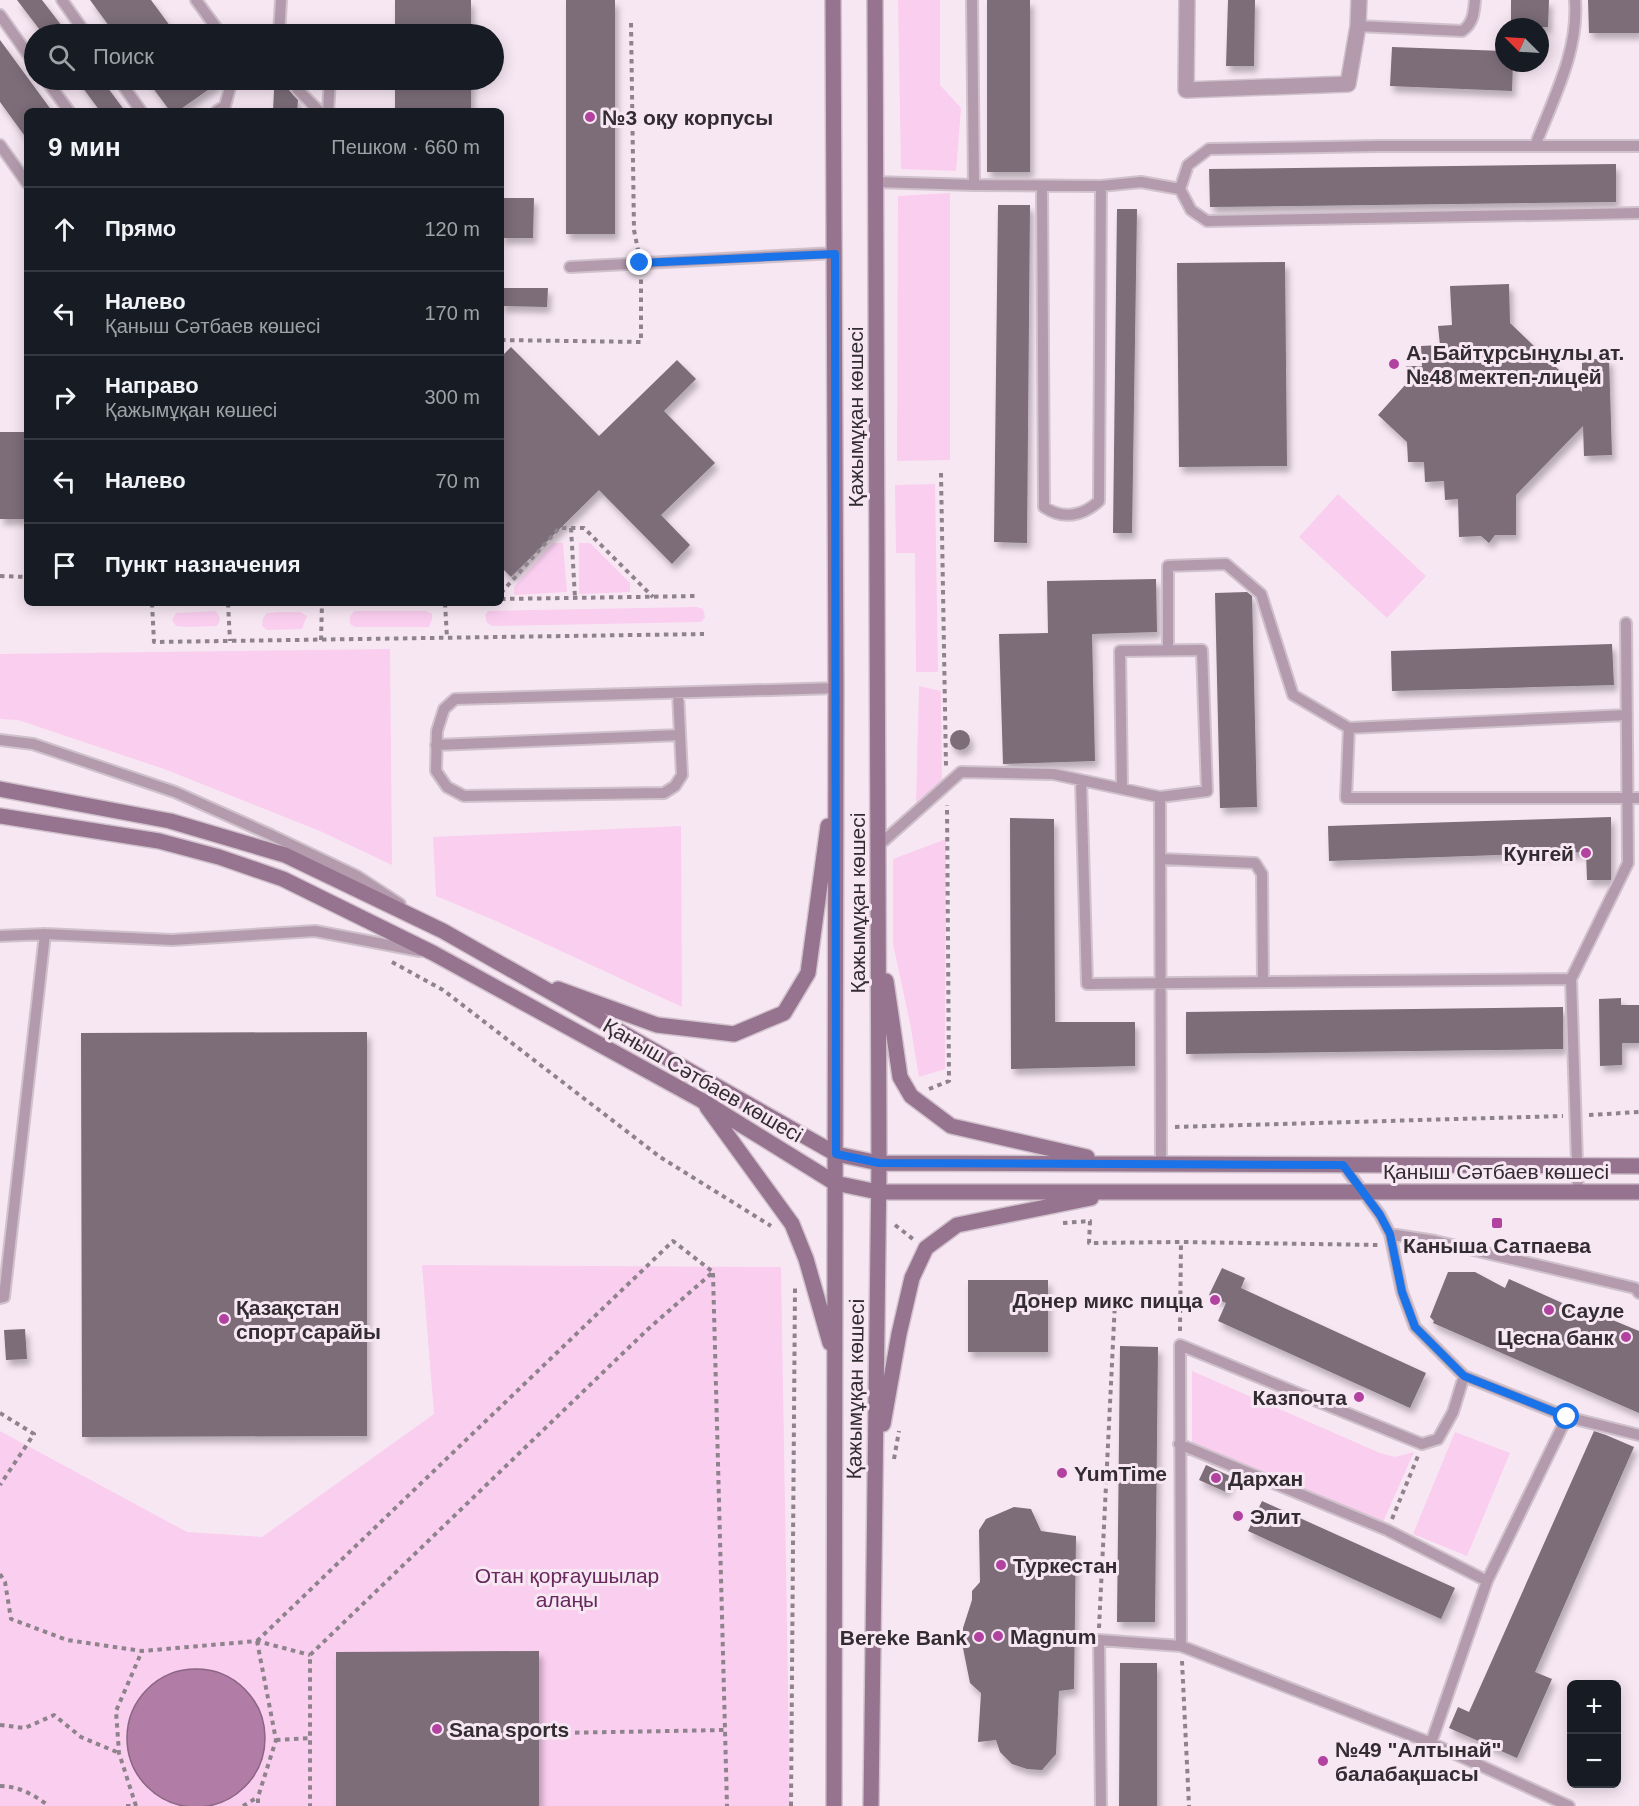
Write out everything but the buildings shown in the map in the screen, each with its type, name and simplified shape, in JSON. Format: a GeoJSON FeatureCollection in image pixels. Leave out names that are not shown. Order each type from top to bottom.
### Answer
{"type":"FeatureCollection","features":[{"type":"Feature","properties":{"kind":"main road","name":"Қажымұқан көшесі"},"geometry":{"type":"LineString","coordinates":[[833,0],[836,688],[834,1806]]}},
{"type":"Feature","properties":{"kind":"main road","name":"Қажымұқан көшесі"},"geometry":{"type":"LineString","coordinates":[[871,1806],[879,1163],[875,0]]}},
{"type":"Feature","properties":{"kind":"main road"},"geometry":{"type":"LineString","coordinates":[[517,973],[657,1025],[734,1034],[784,1013],[808,973],[836,767]]}},
{"type":"Feature","properties":{"kind":"main road","name":"Қаныш Сәтбаев көшесі"},"geometry":{"type":"LineString","coordinates":[[0,789],[170,821],[285,855],[443,931],[836,1154],[879,1163],[1639,1166]]}},
{"type":"Feature","properties":{"kind":"main road","name":"Қаныш Сәтбаев көшесі"},"geometry":{"type":"LineString","coordinates":[[0,816],[159,841],[219,857],[283,879],[433,953],[701,1100],[835,1183],[878,1192],[1639,1192]]}},
{"type":"Feature","properties":{"kind":"main road"},"geometry":{"type":"LineString","coordinates":[[878,927],[900,1077],[911,1096],[951,1126],[1116,1164]]}},
{"type":"Feature","properties":{"kind":"main road"},"geometry":{"type":"LineString","coordinates":[[701,1100],[792,1224],[806,1259],[835,1363]]}},
{"type":"Feature","properties":{"kind":"main road"},"geometry":{"type":"LineString","coordinates":[[875,1465],[904,1311],[912,1278],[926,1248],[957,1226],[1122,1192]]}},
{"type":"Feature","properties":{"kind":"street"},"geometry":{"type":"LineString","coordinates":[[1187,0],[1186,90],[1348,84],[1358,26],[1359,0]]}},
{"type":"Feature","properties":{"kind":"lane"},"geometry":{"type":"LineString","coordinates":[[62,0],[79,24]]}},
{"type":"Feature","properties":{"kind":"lane"},"geometry":{"type":"LineString","coordinates":[[196,0],[214,24]]}},
{"type":"Feature","properties":{"kind":"lane"},"geometry":{"type":"LineString","coordinates":[[280,24],[281,0]]}},
{"type":"Feature","properties":{"kind":"lane"},"geometry":{"type":"LineString","coordinates":[[972,0],[974,185]]}},
{"type":"Feature","properties":{"kind":"lane"},"geometry":{"type":"LineString","coordinates":[[1358,26],[1462,31],[1468,27],[1473,18],[1475,0]]}},
{"type":"Feature","properties":{"kind":"lane"},"geometry":{"type":"LineString","coordinates":[[1535,146],[1570,52],[1576,17],[1575,0]]}},
{"type":"Feature","properties":{"kind":"lane"},"geometry":{"type":"LineString","coordinates":[[0,15],[24,49]]}},
{"type":"Feature","properties":{"kind":"lane"},"geometry":{"type":"LineString","coordinates":[[53,90],[67,108]]}},
{"type":"Feature","properties":{"kind":"lane"},"geometry":{"type":"LineString","coordinates":[[126,90],[139,108]]}},
{"type":"Feature","properties":{"kind":"lane"},"geometry":{"type":"LineString","coordinates":[[222,108],[225,106],[229,90]]}},
{"type":"Feature","properties":{"kind":"lane"},"geometry":{"type":"LineString","coordinates":[[298,90],[317,108]]}},
{"type":"Feature","properties":{"kind":"lane"},"geometry":{"type":"LineString","coordinates":[[328,108],[329,90]]}},
{"type":"Feature","properties":{"kind":"lane"},"geometry":{"type":"LineString","coordinates":[[0,145],[24,179]]}},
{"type":"Feature","properties":{"kind":"lane"},"geometry":{"type":"LineString","coordinates":[[1639,146],[1378,146],[1209,149],[1188,165],[1180,189],[1191,210],[1207,221],[1639,213]]}},
{"type":"Feature","properties":{"kind":"lane"},"geometry":{"type":"LineString","coordinates":[[875,182],[1042,186],[1101,186],[1141,182],[1180,189]]}},
{"type":"Feature","properties":{"kind":"lane"},"geometry":{"type":"LineString","coordinates":[[1042,186],[1044,507],[1054,514],[1068,516],[1090,509],[1099,501],[1101,186]]}},
{"type":"Feature","properties":{"kind":"lane"},"geometry":{"type":"LineString","coordinates":[[570,267],[835,254]]}},
{"type":"Feature","properties":{"kind":"lane"},"geometry":{"type":"LineString","coordinates":[[1168,650],[1168,566],[1226,564],[1261,594],[1293,695],[1349,728],[1627,715]]}},
{"type":"Feature","properties":{"kind":"lane"},"geometry":{"type":"LineString","coordinates":[[1578,1192],[1571,979],[1628,863],[1626,623]]}},
{"type":"Feature","properties":{"kind":"lane"},"geometry":{"type":"LineString","coordinates":[[878,846],[961,772],[1053,774],[1122,789],[1160,797],[1207,791],[1202,650],[1120,651],[1122,789]]}},
{"type":"Feature","properties":{"kind":"lane"},"geometry":{"type":"LineString","coordinates":[[678,693],[682,775],[675,786],[664,793],[464,796],[447,787],[436,771],[437,731],[444,710],[455,699],[836,688]]}},
{"type":"Feature","properties":{"kind":"lane"},"geometry":{"type":"LineString","coordinates":[[1349,728],[1346,798],[1639,798]]}},
{"type":"Feature","properties":{"kind":"lane"},"geometry":{"type":"LineString","coordinates":[[436,745],[680,735]]}},
{"type":"Feature","properties":{"kind":"lane"},"geometry":{"type":"LineString","coordinates":[[0,740],[33,744],[175,792],[357,876],[443,931]]}},
{"type":"Feature","properties":{"kind":"lane"},"geometry":{"type":"LineString","coordinates":[[1081,780],[1087,984],[1571,979]]}},
{"type":"Feature","properties":{"kind":"lane"},"geometry":{"type":"LineString","coordinates":[[1160,797],[1161,1164]]}},
{"type":"Feature","properties":{"kind":"lane"},"geometry":{"type":"LineString","coordinates":[[1161,859],[1255,863],[1262,874],[1263,981]]}},
{"type":"Feature","properties":{"kind":"lane"},"geometry":{"type":"LineString","coordinates":[[0,936],[45,934],[172,940],[315,931],[433,953]]}},
{"type":"Feature","properties":{"kind":"lane"},"geometry":{"type":"LineString","coordinates":[[0,1298],[4,1297],[45,934]]}},
{"type":"Feature","properties":{"kind":"lane"},"geometry":{"type":"LineString","coordinates":[[1343,1165],[1380,1215],[1390,1239],[1402,1292],[1415,1327],[1464,1376],[1567,1417],[1639,1435]]}},
{"type":"Feature","properties":{"kind":"lane"},"geometry":{"type":"LineString","coordinates":[[1390,1239],[1435,1241],[1635,1288],[1639,1293]]}},
{"type":"Feature","properties":{"kind":"lane"},"geometry":{"type":"LineString","coordinates":[[1181,1646],[1180,1345],[1422,1444],[1438,1439],[1453,1412],[1464,1376]]}},
{"type":"Feature","properties":{"kind":"lane"},"geometry":{"type":"LineString","coordinates":[[1431,1743],[1487,1581],[1567,1417]]}},
{"type":"Feature","properties":{"kind":"lane"},"geometry":{"type":"LineString","coordinates":[[1179,1444],[1388,1530],[1487,1581]]}},
{"type":"Feature","properties":{"kind":"lane"},"geometry":{"type":"LineString","coordinates":[[1101,1806],[1099,1641],[1181,1646],[1431,1743],[1569,1806]]}},
{"type":"Feature","properties":{"kind":"path"},"geometry":{"type":"LineString","coordinates":[[504,340],[641,342],[640,263],[634,230],[631,23]]}},
{"type":"Feature","properties":{"kind":"path"},"geometry":{"type":"LineString","coordinates":[[911,1096],[949,1081],[947,785],[941,473]]}},
{"type":"Feature","properties":{"kind":"path"},"geometry":{"type":"LineString","coordinates":[[504,590],[559,528],[584,528],[653,597]]}},
{"type":"Feature","properties":{"kind":"path"},"geometry":{"type":"LineString","coordinates":[[571,528],[575,598]]}},
{"type":"Feature","properties":{"kind":"path"},"geometry":{"type":"LineString","coordinates":[[0,576],[24,577]]}},
{"type":"Feature","properties":{"kind":"path"},"geometry":{"type":"LineString","coordinates":[[504,599],[698,596]]}},
{"type":"Feature","properties":{"kind":"path"},"geometry":{"type":"LineString","coordinates":[[153,606],[154,642],[704,634]]}},
{"type":"Feature","properties":{"kind":"path"},"geometry":{"type":"LineString","coordinates":[[228,606],[230,641]]}},
{"type":"Feature","properties":{"kind":"path"},"geometry":{"type":"LineString","coordinates":[[321,640],[322,606]]}},
{"type":"Feature","properties":{"kind":"path"},"geometry":{"type":"LineString","coordinates":[[445,606],[447,638]]}},
{"type":"Feature","properties":{"kind":"path"},"geometry":{"type":"LineString","coordinates":[[382,956],[443,990],[660,1157],[774,1228]]}},
{"type":"Feature","properties":{"kind":"path"},"geometry":{"type":"LineString","coordinates":[[1161,1127],[1639,1112]]}},
{"type":"Feature","properties":{"kind":"path"},"geometry":{"type":"LineString","coordinates":[[1058,1223],[1090,1221],[1089,1243],[1390,1239]]}},
{"type":"Feature","properties":{"kind":"path"},"geometry":{"type":"LineString","coordinates":[[892,1222],[926,1248]]}},
{"type":"Feature","properties":{"kind":"path"},"geometry":{"type":"LineString","coordinates":[[257,1641],[673,1240],[713,1272],[727,1806]]}},
{"type":"Feature","properties":{"kind":"path"},"geometry":{"type":"LineString","coordinates":[[1180,1345],[1181,1242]]}},
{"type":"Feature","properties":{"kind":"path"},"geometry":{"type":"LineString","coordinates":[[310,1806],[310,1655],[647,1330],[713,1272]]}},
{"type":"Feature","properties":{"kind":"path"},"geometry":{"type":"LineString","coordinates":[[790,1806],[795,1280]]}},
{"type":"Feature","properties":{"kind":"path"},"geometry":{"type":"LineString","coordinates":[[1099,1641],[1115,1302]]}},
{"type":"Feature","properties":{"kind":"path"},"geometry":{"type":"LineString","coordinates":[[0,1413],[34,1434],[0,1485]]}},
{"type":"Feature","properties":{"kind":"path"},"geometry":{"type":"LineString","coordinates":[[893,1465],[901,1422]]}},
{"type":"Feature","properties":{"kind":"path"},"geometry":{"type":"LineString","coordinates":[[1388,1530],[1422,1444]]}},
{"type":"Feature","properties":{"kind":"path"},"geometry":{"type":"LineString","coordinates":[[0,1575],[5,1582],[11,1619],[67,1640],[142,1651],[257,1641],[310,1655]]}},
{"type":"Feature","properties":{"kind":"path"},"geometry":{"type":"LineString","coordinates":[[257,1641],[276,1740],[258,1797],[258,1806]]}},
{"type":"Feature","properties":{"kind":"path"},"geometry":{"type":"LineString","coordinates":[[1181,1646],[1189,1806]]}},
{"type":"Feature","properties":{"kind":"path"},"geometry":{"type":"LineString","coordinates":[[126,1806],[137,1806],[119,1753],[116,1711],[142,1651]]}},
{"type":"Feature","properties":{"kind":"path"},"geometry":{"type":"LineString","coordinates":[[0,1725],[25,1728],[54,1715],[81,1737],[119,1753]]}},
{"type":"Feature","properties":{"kind":"path"},"geometry":{"type":"LineString","coordinates":[[557,1733],[725,1730]]}},
{"type":"Feature","properties":{"kind":"path"},"geometry":{"type":"LineString","coordinates":[[276,1740],[310,1738]]}},
{"type":"Feature","properties":{"kind":"path"},"geometry":{"type":"LineString","coordinates":[[0,1786],[9,1786],[32,1793],[49,1806]]}},
{"type":"Feature","properties":{"kind":"path"},"geometry":{"type":"LineString","coordinates":[[243,1806],[258,1797]]}},
{"type":"Feature","properties":{"kind":"green space"},"geometry":{"type":"Polygon","coordinates":[[[898,0],[940,0],[940,85],[961,108],[956,171],[901,169],[898,0]]]}},
{"type":"Feature","properties":{"kind":"green space"},"geometry":{"type":"Polygon","coordinates":[[[950,193],[950,460],[897,461],[898,196],[950,193]]]}},
{"type":"Feature","properties":{"kind":"green space"},"geometry":{"type":"Polygon","coordinates":[[[935,484],[938,672],[916,672],[915,553],[896,553],[895,485],[935,484]]]}},
{"type":"Feature","properties":{"kind":"green space"},"geometry":{"type":"Polygon","coordinates":[[[1338,494],[1426,576],[1387,618],[1299,537],[1338,494]]]}},
{"type":"Feature","properties":{"kind":"green space"},"geometry":{"type":"Polygon","coordinates":[[[553,543],[563,543],[567,592],[514,595],[514,587],[553,543]]]}},
{"type":"Feature","properties":{"kind":"green space"},"geometry":{"type":"Polygon","coordinates":[[[579,543],[590,543],[630,583],[630,592],[579,594],[579,543]]]}},
{"type":"Feature","properties":{"kind":"green space"},"geometry":{"type":"Polygon","coordinates":[[[697,607],[703,609],[705,617],[701,622],[492,626],[487,623],[485,615],[488,611],[697,607]]]}},
{"type":"Feature","properties":{"kind":"green space"},"geometry":{"type":"Polygon","coordinates":[[[215,611],[220,618],[217,626],[176,626],[172,620],[176,613],[215,611]]]}},
{"type":"Feature","properties":{"kind":"green space"},"geometry":{"type":"Polygon","coordinates":[[[354,611],[426,611],[432,614],[432,619],[429,627],[355,627],[350,624],[350,617],[354,611]]]}},
{"type":"Feature","properties":{"kind":"green space"},"geometry":{"type":"Polygon","coordinates":[[[300,612],[307,616],[302,629],[267,630],[262,626],[263,618],[267,613],[300,612]]]}},
{"type":"Feature","properties":{"kind":"green space"},"geometry":{"type":"Polygon","coordinates":[[[390,649],[392,865],[320,831],[164,769],[18,720],[0,719],[0,654],[390,649]]]}},
{"type":"Feature","properties":{"kind":"green space"},"geometry":{"type":"Polygon","coordinates":[[[919,686],[941,691],[942,783],[916,805],[919,686]]]}},
{"type":"Feature","properties":{"kind":"green space"},"geometry":{"type":"Polygon","coordinates":[[[681,826],[682,1007],[496,921],[436,896],[433,837],[681,826]]]}},
{"type":"Feature","properties":{"kind":"green space"},"geometry":{"type":"Polygon","coordinates":[[[946,839],[945,1069],[919,1077],[893,944],[893,859],[946,839]]]}},
{"type":"Feature","properties":{"kind":"green space","name":"Отан қорғаушылар алаңы"},"geometry":{"type":"Polygon","coordinates":[[[422,1265],[781,1267],[790,1806],[0,1806],[0,1431],[187,1532],[262,1537],[434,1414],[422,1265]]]}},
{"type":"Feature","properties":{"kind":"green space"},"geometry":{"type":"Polygon","coordinates":[[[1192,1371],[1380,1453],[1395,1457],[1414,1452],[1383,1522],[1192,1443],[1192,1371]]]}},
{"type":"Feature","properties":{"kind":"green space"},"geometry":{"type":"Polygon","coordinates":[[[1455,1432],[1510,1453],[1467,1556],[1413,1534],[1455,1432]]]}},
{"type":"Feature","properties":{"kind":"shaded area"},"geometry":{"type":"Polygon","coordinates":[[[196,1669],[223,1674],[235,1680],[245,1689],[254,1699],[260,1711],[265,1738],[260,1765],[254,1777],[245,1787],[235,1796],[223,1802],[196,1807],[169,1802],[157,1796],[147,1787],[138,1777],[132,1765],[127,1738],[132,1711],[138,1699],[147,1689],[157,1680],[169,1674],[196,1669]]]}},
{"type":"Feature","properties":{"kind":"place","name":"№3 оқу корпусы"},"geometry":{"type":"Point","coordinates":[590,117]}},
{"type":"Feature","properties":{"kind":"place","name":"А. Байтұрсынұлы ат. №48 мектеп-лицей"},"geometry":{"type":"Point","coordinates":[1394,364]}},
{"type":"Feature","properties":{"kind":"place","name":"Кунгей"},"geometry":{"type":"Point","coordinates":[1586,853]}},
{"type":"Feature","properties":{"kind":"place","name":"Каныша Сатпаева"},"geometry":{"type":"Point","coordinates":[1497,1223]}},
{"type":"Feature","properties":{"kind":"place","name":"Донер микс пицца"},"geometry":{"type":"Point","coordinates":[1215,1300]}},
{"type":"Feature","properties":{"kind":"place","name":"Сауле"},"geometry":{"type":"Point","coordinates":[1549,1310]}},
{"type":"Feature","properties":{"kind":"place","name":"Қазақстан спорт сарайы"},"geometry":{"type":"Point","coordinates":[224,1319]}},
{"type":"Feature","properties":{"kind":"place","name":"Цесна банк"},"geometry":{"type":"Point","coordinates":[1626,1337]}},
{"type":"Feature","properties":{"kind":"place","name":"Казпочта"},"geometry":{"type":"Point","coordinates":[1359,1397]}},
{"type":"Feature","properties":{"kind":"place","name":"YumTime"},"geometry":{"type":"Point","coordinates":[1062,1473]}},
{"type":"Feature","properties":{"kind":"place","name":"Дархан"},"geometry":{"type":"Point","coordinates":[1216,1478]}},
{"type":"Feature","properties":{"kind":"place","name":"Элит"},"geometry":{"type":"Point","coordinates":[1238,1516]}},
{"type":"Feature","properties":{"kind":"place","name":"Туркестан"},"geometry":{"type":"Point","coordinates":[1001,1565]}},
{"type":"Feature","properties":{"kind":"place","name":"Magnum"},"geometry":{"type":"Point","coordinates":[998,1636]}},
{"type":"Feature","properties":{"kind":"place","name":"Bereke Bank"},"geometry":{"type":"Point","coordinates":[979,1637]}},
{"type":"Feature","properties":{"kind":"place","name":"Sana sports"},"geometry":{"type":"Point","coordinates":[437,1729]}},
{"type":"Feature","properties":{"kind":"place","name":"№49 \"Алтынай\" балабақшасы"},"geometry":{"type":"Point","coordinates":[1323,1761]}},
{"type":"Feature","properties":{"kind":"route"},"geometry":{"type":"LineString","coordinates":[[640,263],[835,254],[836,1154],[879,1163],[1343,1165],[1380,1215],[1390,1234],[1402,1292],[1415,1327],[1464,1376],[1567,1417]]}}]}
